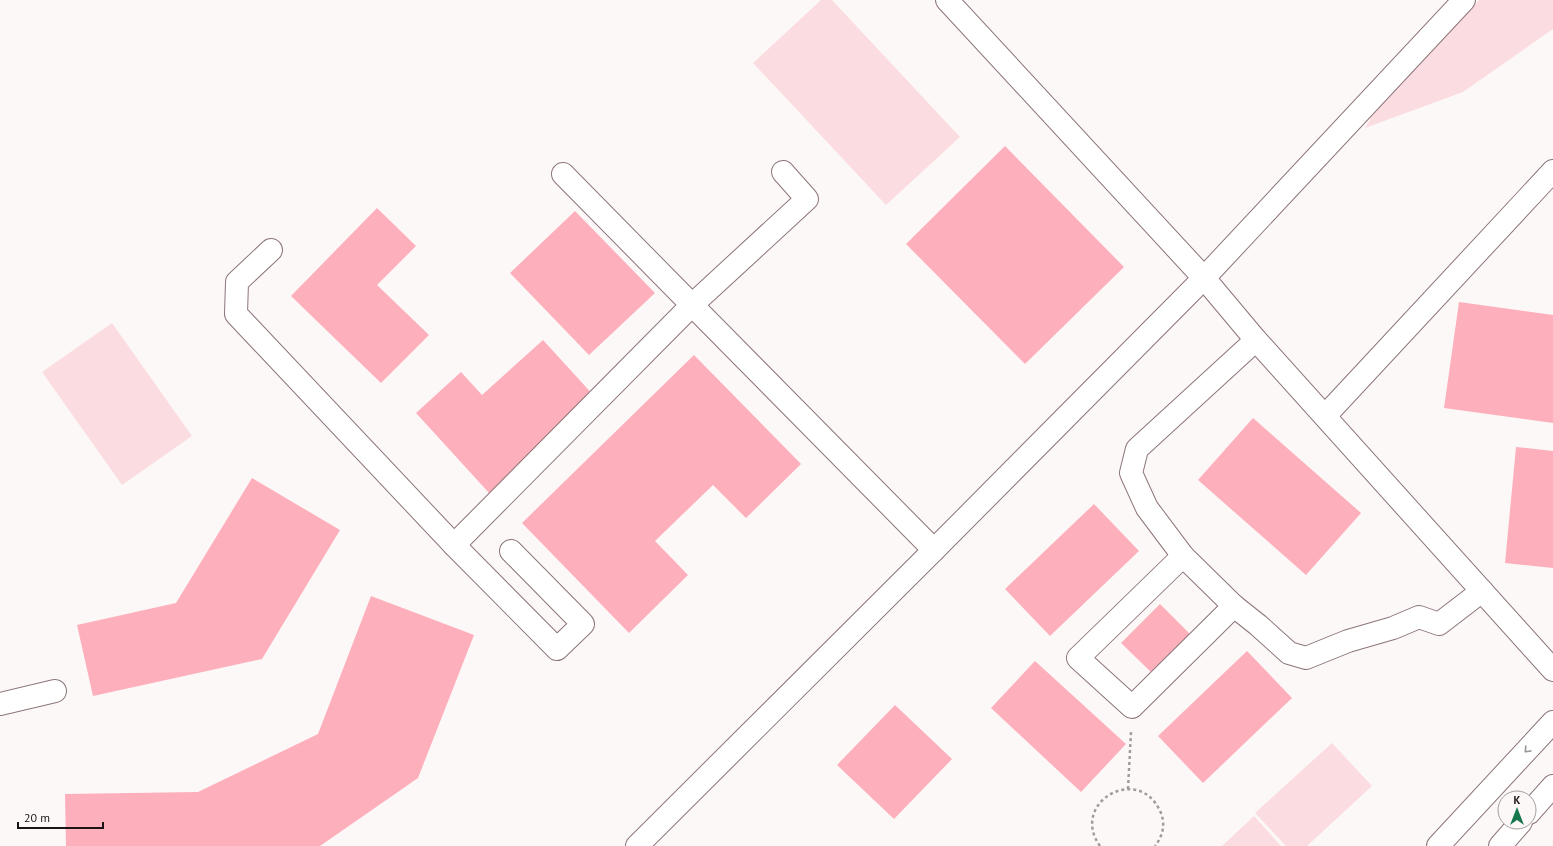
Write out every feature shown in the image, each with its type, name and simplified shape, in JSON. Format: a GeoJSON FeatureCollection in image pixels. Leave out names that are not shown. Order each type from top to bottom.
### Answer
{"type":"FeatureCollection","features":[{"type":"Feature","properties":{"kind":"street"},"geometry":{"type":"LineString","coordinates":[[947,0],[1204,278],[1256,340],[1553,670]]}},
{"type":"Feature","properties":{"kind":"street"},"geometry":{"type":"LineString","coordinates":[[637,846],[1204,278],[1464,0]]}},
{"type":"Feature","properties":{"kind":"street"},"geometry":{"type":"LineString","coordinates":[[1325,416],[1553,171]]}},
{"type":"Feature","properties":{"kind":"street"},"geometry":{"type":"LineString","coordinates":[[454,544],[692,306],[807,199],[783,172]]}},
{"type":"Feature","properties":{"kind":"street"},"geometry":{"type":"LineString","coordinates":[[563,174],[934,550]]}},
{"type":"Feature","properties":{"kind":"street"},"geometry":{"type":"LineString","coordinates":[[271,250],[238,282],[236,314],[454,544],[557,649],[583,624],[511,551]]}},
{"type":"Feature","properties":{"kind":"street"},"geometry":{"type":"LineString","coordinates":[[1256,340],[1137,449],[1131,473],[1147,508],[1183,556],[1234,606],[1258,625],[1289,654],[1306,658],[1348,641],[1393,628],[1419,617],[1439,624],[1482,590]]}},
{"type":"Feature","properties":{"kind":"street"},"geometry":{"type":"LineString","coordinates":[[1183,556],[1078,658],[1132,708],[1234,606]]}},
{"type":"Feature","properties":{"kind":"street"},"geometry":{"type":"LineString","coordinates":[[0,704],[55,691]]}},
{"type":"Feature","properties":{"kind":"street"},"geometry":{"type":"LineString","coordinates":[[1438,846],[1553,722]]}},
{"type":"Feature","properties":{"kind":"street"},"geometry":{"type":"LineString","coordinates":[[1537,804],[1553,786]]}},
{"type":"Feature","properties":{"kind":"street"},"geometry":{"type":"LineString","coordinates":[[1500,846],[1514,830]]}},
{"type":"Feature","properties":{"kind":"path"},"geometry":{"type":"LineString","coordinates":[[1128,789],[1132,708]]}},
{"type":"Feature","properties":{"kind":"path"},"geometry":{"type":"LineString","coordinates":[[1100,846],[1093,834],[1092,822],[1095,811],[1100,802],[1108,795],[1117,791],[1128,789],[1148,795],[1157,804],[1162,815],[1163,827],[1160,839],[1156,846]]}},
{"type":"Feature","properties":{"kind":"shaded area"},"geometry":{"type":"Polygon","coordinates":[[[821,0],[832,0],[960,137],[886,205],[753,63],[821,0]]]}},
{"type":"Feature","properties":{"kind":"shaded area"},"geometry":{"type":"Polygon","coordinates":[[[1479,0],[1553,0],[1553,29],[1463,92],[1365,128],[1379,105],[1479,0]]]}},
{"type":"Feature","properties":{"kind":"shaded area"},"geometry":{"type":"Polygon","coordinates":[[[112,323],[192,436],[122,485],[42,372],[112,323]]]}},
{"type":"Feature","properties":{"kind":"shaded area"},"geometry":{"type":"Polygon","coordinates":[[[1332,743],[1372,786],[1307,846],[1286,846],[1255,813],[1332,743]]]}},
{"type":"Feature","properties":{"kind":"shaded area"},"geometry":{"type":"Polygon","coordinates":[[[1254,816],[1281,846],[1222,846],[1254,816]]]}},
{"type":"Feature","properties":{"kind":"building"},"geometry":{"type":"Polygon","coordinates":[[[1005,146],[1124,267],[1025,364],[906,244],[1005,146]]]}},
{"type":"Feature","properties":{"kind":"building"},"geometry":{"type":"Polygon","coordinates":[[[377,208],[416,246],[377,285],[429,335],[381,383],[291,296],[377,208]]]}},
{"type":"Feature","properties":{"kind":"building"},"geometry":{"type":"Polygon","coordinates":[[[575,211],[655,293],[589,355],[510,273],[575,211]]]}},
{"type":"Feature","properties":{"kind":"building"},"geometry":{"type":"Polygon","coordinates":[[[1459,302],[1553,315],[1553,423],[1444,408],[1459,302]]]}},
{"type":"Feature","properties":{"kind":"building"},"geometry":{"type":"Polygon","coordinates":[[[543,340],[596,398],[490,494],[416,413],[461,372],[482,395],[543,340]]]}},
{"type":"Feature","properties":{"kind":"building"},"geometry":{"type":"Polygon","coordinates":[[[694,355],[801,464],[746,518],[713,485],[655,541],[688,575],[629,633],[522,523],[694,355]]]}},
{"type":"Feature","properties":{"kind":"building"},"geometry":{"type":"Polygon","coordinates":[[[1253,418],[1361,513],[1306,575],[1198,480],[1253,418]]]}},
{"type":"Feature","properties":{"kind":"building"},"geometry":{"type":"Polygon","coordinates":[[[1516,447],[1553,451],[1553,568],[1505,563],[1516,447]]]}},
{"type":"Feature","properties":{"kind":"building"},"geometry":{"type":"Polygon","coordinates":[[[252,478],[340,530],[262,659],[93,696],[77,625],[176,603],[252,478]]]}},
{"type":"Feature","properties":{"kind":"building"},"geometry":{"type":"Polygon","coordinates":[[[1094,504],[1139,551],[1050,636],[1005,589],[1094,504]]]}},
{"type":"Feature","properties":{"kind":"building"},"geometry":{"type":"Polygon","coordinates":[[[371,596],[474,635],[418,778],[320,846],[66,846],[65,794],[198,792],[318,734],[371,596]]]}},
{"type":"Feature","properties":{"kind":"building"},"geometry":{"type":"Polygon","coordinates":[[[1160,604],[1190,634],[1151,672],[1121,643],[1160,604]]]}},
{"type":"Feature","properties":{"kind":"building"},"geometry":{"type":"Polygon","coordinates":[[[1247,651],[1292,698],[1203,783],[1158,736],[1247,651]]]}},
{"type":"Feature","properties":{"kind":"building"},"geometry":{"type":"Polygon","coordinates":[[[1035,661],[1126,744],[1081,792],[991,708],[1035,661]]]}},
{"type":"Feature","properties":{"kind":"building"},"geometry":{"type":"Polygon","coordinates":[[[895,705],[952,759],[894,819],[837,765],[895,705]]]}}]}
